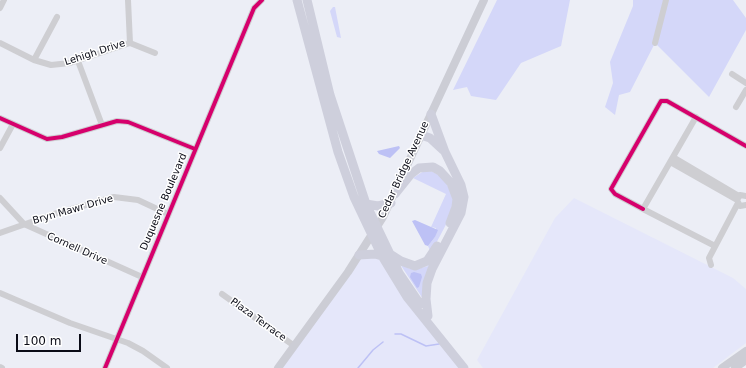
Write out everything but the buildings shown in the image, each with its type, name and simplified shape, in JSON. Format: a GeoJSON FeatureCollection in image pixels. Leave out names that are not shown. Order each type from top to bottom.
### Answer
{"type":"FeatureCollection","features":[{"type":"Feature","properties":{"kind":"highway"},"geometry":{"type":"LineString","coordinates":[[297,0],[338,152],[354,197],[374,231],[406,297],[464,368]]}},
{"type":"Feature","properties":{"kind":"highway"},"geometry":{"type":"LineString","coordinates":[[307,0],[330,95],[374,231]]}},
{"type":"Feature","properties":{"kind":"highway"},"geometry":{"type":"LineString","coordinates":[[428,316],[426,291],[429,276],[462,213],[464,203],[461,185],[431,114]]}},
{"type":"Feature","properties":{"kind":"highway"},"geometry":{"type":"LineString","coordinates":[[421,135],[430,138],[446,152]]}},
{"type":"Feature","properties":{"kind":"highway"},"geometry":{"type":"LineString","coordinates":[[359,255],[385,254],[409,265],[421,264],[427,261],[446,229],[456,207],[456,199],[451,183],[446,176],[433,167],[419,168],[411,174],[395,194]]}},
{"type":"Feature","properties":{"kind":"highway"},"geometry":{"type":"LineString","coordinates":[[366,204],[378,206],[391,203]]}},
{"type":"Feature","properties":{"kind":"highway"},"geometry":{"type":"LineString","coordinates":[[385,254],[428,316],[470,368]]}},
{"type":"Feature","properties":{"kind":"main road","name":"Cedar Bridge Avenue"},"geometry":{"type":"LineString","coordinates":[[278,368],[359,255],[391,203],[484,0]]}},
{"type":"Feature","properties":{"kind":"main road"},"geometry":{"type":"LineString","coordinates":[[722,368],[746,351]]}},
{"type":"Feature","properties":{"kind":"main road"},"geometry":{"type":"LineString","coordinates":[[735,368],[746,360]]}},
{"type":"Feature","properties":{"kind":"street"},"geometry":{"type":"LineString","coordinates":[[0,8],[4,0]]}},
{"type":"Feature","properties":{"kind":"street","name":"Lehigh Drive"},"geometry":{"type":"LineString","coordinates":[[0,43],[34,60],[51,65],[78,61],[130,43],[128,0]]}},
{"type":"Feature","properties":{"kind":"street","name":"Duquesne Boulevard"},"geometry":{"type":"LineString","coordinates":[[105,368],[254,8],[259,0]]}},
{"type":"Feature","properties":{"kind":"street"},"geometry":{"type":"LineString","coordinates":[[655,43],[666,0]]}},
{"type":"Feature","properties":{"kind":"street"},"geometry":{"type":"LineString","coordinates":[[34,60],[56,17]]}},
{"type":"Feature","properties":{"kind":"street"},"geometry":{"type":"LineString","coordinates":[[130,43],[155,53]]}},
{"type":"Feature","properties":{"kind":"street"},"geometry":{"type":"LineString","coordinates":[[78,61],[102,125]]}},
{"type":"Feature","properties":{"kind":"street"},"geometry":{"type":"LineString","coordinates":[[732,74],[746,83]]}},
{"type":"Feature","properties":{"kind":"street"},"geometry":{"type":"LineString","coordinates":[[736,107],[746,90]]}},
{"type":"Feature","properties":{"kind":"street"},"geometry":{"type":"LineString","coordinates":[[715,246],[615,194],[611,189],[660,103],[664,100],[746,146]]}},
{"type":"Feature","properties":{"kind":"street"},"geometry":{"type":"LineString","coordinates":[[643,209],[696,117]]}},
{"type":"Feature","properties":{"kind":"street"},"geometry":{"type":"LineString","coordinates":[[0,118],[47,139],[62,137],[117,121],[128,122],[195,149]]}},
{"type":"Feature","properties":{"kind":"street"},"geometry":{"type":"LineString","coordinates":[[0,148],[13,124]]}},
{"type":"Feature","properties":{"kind":"street"},"geometry":{"type":"LineString","coordinates":[[672,160],[738,200],[740,206],[746,205]]}},
{"type":"Feature","properties":{"kind":"street"},"geometry":{"type":"LineString","coordinates":[[711,265],[709,258],[738,200],[746,195]]}},
{"type":"Feature","properties":{"kind":"street","name":"Bryn Mawr Drive"},"geometry":{"type":"LineString","coordinates":[[0,232],[54,214],[114,197],[138,200],[168,214]]}},
{"type":"Feature","properties":{"kind":"street","name":"Cornell Drive"},"geometry":{"type":"LineString","coordinates":[[0,198],[24,224],[142,277]]}},
{"type":"Feature","properties":{"kind":"street"},"geometry":{"type":"LineString","coordinates":[[0,293],[143,350],[167,368]]}},
{"type":"Feature","properties":{"kind":"street","name":"Plaza Terrace"},"geometry":{"type":"LineString","coordinates":[[222,294],[293,346]]}},
{"type":"Feature","properties":{"kind":"shaded area"},"geometry":{"type":"Polygon","coordinates":[[[497,0],[570,0],[561,46],[521,63],[496,100],[471,96],[467,87],[453,90],[497,0]]]}},
{"type":"Feature","properties":{"kind":"shaded area"},"geometry":{"type":"Polygon","coordinates":[[[633,0],[733,0],[746,18],[746,30],[709,97],[655,43],[630,92],[619,95],[615,115],[605,107],[613,83],[610,62],[633,6],[633,0]]]}},
{"type":"Feature","properties":{"kind":"shaded area"},"geometry":{"type":"Polygon","coordinates":[[[333,7],[335,7],[341,38],[337,37],[330,11],[333,7]]]}},
{"type":"Feature","properties":{"kind":"shaded area"},"geometry":{"type":"Polygon","coordinates":[[[399,146],[400,148],[390,158],[379,154],[377,151],[399,146]]]}},
{"type":"Feature","properties":{"kind":"shaded area"},"geometry":{"type":"Polygon","coordinates":[[[427,169],[443,177],[454,198],[451,215],[431,253],[428,246],[435,237],[436,228],[431,227],[446,194],[413,178],[427,169]]]}},
{"type":"Feature","properties":{"kind":"shaded area"},"geometry":{"type":"Polygon","coordinates":[[[574,198],[733,278],[746,289],[746,343],[713,368],[483,368],[477,360],[555,218],[574,198]]]}},
{"type":"Feature","properties":{"kind":"shaded area"},"geometry":{"type":"Polygon","coordinates":[[[415,220],[438,230],[428,246],[425,245],[412,221],[415,220]]]}},
{"type":"Feature","properties":{"kind":"shaded area"},"geometry":{"type":"Polygon","coordinates":[[[375,254],[464,368],[278,368],[359,255],[375,254]]]}},
{"type":"Feature","properties":{"kind":"shaded area"},"geometry":{"type":"Polygon","coordinates":[[[431,260],[423,299],[400,264],[408,267],[409,269],[418,269],[428,266],[427,264],[431,260]]]}},
{"type":"Feature","properties":{"kind":"shaded area"},"geometry":{"type":"Polygon","coordinates":[[[414,272],[421,274],[422,277],[419,287],[417,288],[410,277],[411,273],[414,272]]]}},
{"type":"Feature","properties":{"kind":"waterway"},"geometry":{"type":"LineString","coordinates":[[395,334],[401,334],[426,346],[439,344]]}},
{"type":"Feature","properties":{"kind":"waterway"},"geometry":{"type":"LineString","coordinates":[[358,368],[373,350],[383,342]]}},
{"type":"Feature","properties":{"kind":"cycle path"},"geometry":{"type":"LineString","coordinates":[[105,368],[254,8],[262,0]]}},
{"type":"Feature","properties":{"kind":"cycle path"},"geometry":{"type":"LineString","coordinates":[[643,209],[615,194],[611,189],[661,101],[667,101],[746,146]]}},
{"type":"Feature","properties":{"kind":"cycle path"},"geometry":{"type":"LineString","coordinates":[[0,118],[47,139],[62,137],[117,121],[128,122],[195,149]]}}]}
